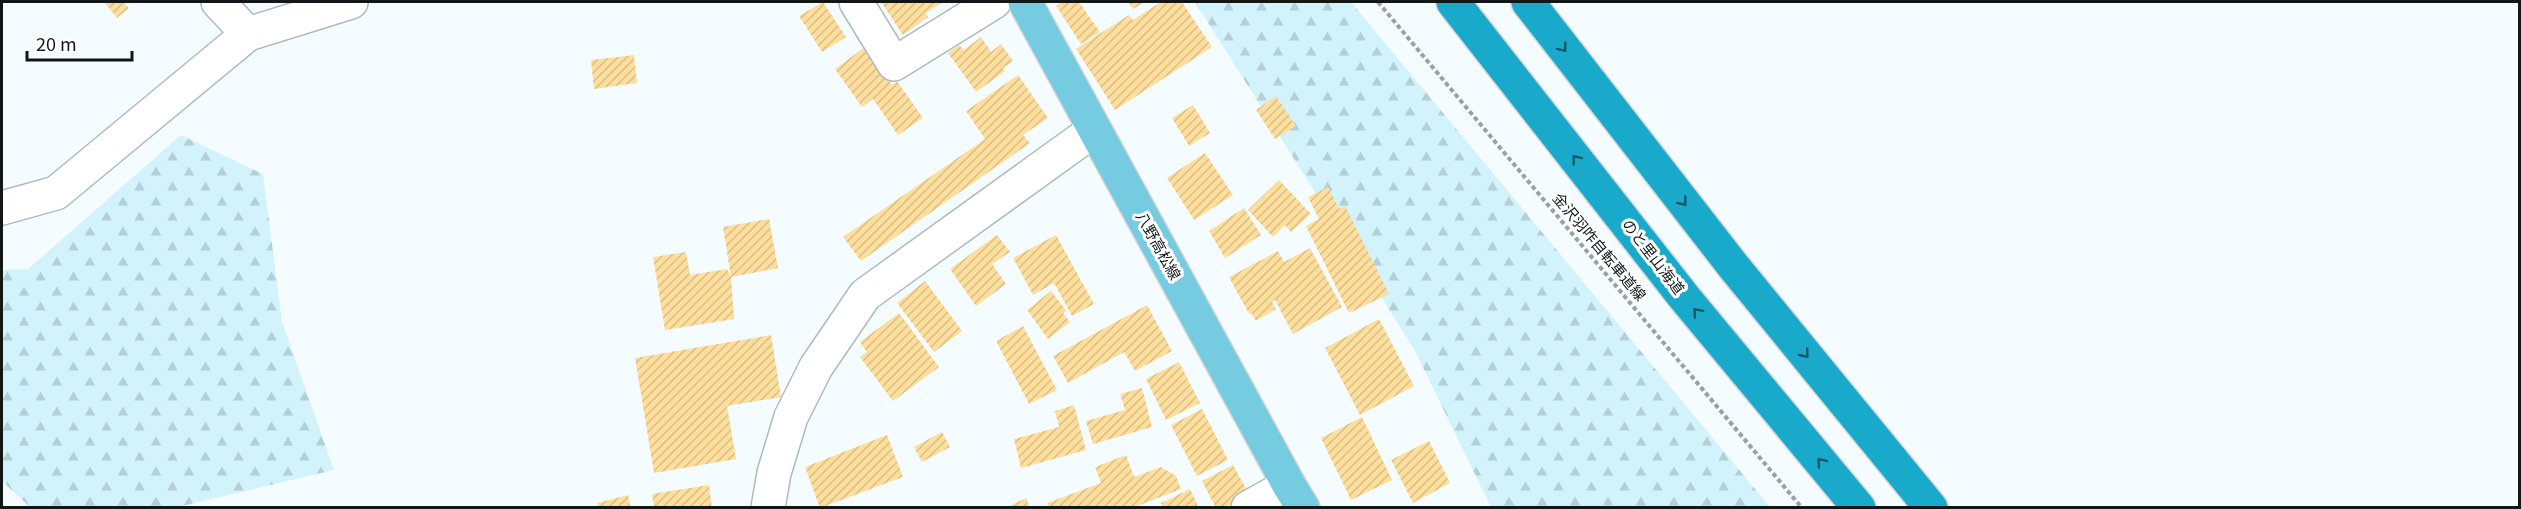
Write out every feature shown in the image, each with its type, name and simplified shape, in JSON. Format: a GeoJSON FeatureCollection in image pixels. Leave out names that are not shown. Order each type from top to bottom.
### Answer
{"type":"FeatureCollection","features":[{"type":"Feature","properties":{"kind":"highway","name":"のと里山海道"},"geometry":{"type":"LineString","coordinates":[[1453,2],[1684,297],[1858,507]]}},
{"type":"Feature","properties":{"kind":"highway"},"geometry":{"type":"LineString","coordinates":[[1528,2],[1734,267],[1931,507]]}},
{"type":"Feature","properties":{"kind":"main road","name":"八野高松線"},"geometry":{"type":"LineString","coordinates":[[1025,2],[1295,497]]}},
{"type":"Feature","properties":{"kind":"street"},"geometry":{"type":"LineString","coordinates":[[218,2],[248,34]]}},
{"type":"Feature","properties":{"kind":"street"},"geometry":{"type":"LineString","coordinates":[[2,208],[56,193],[248,34],[351,2]]}},
{"type":"Feature","properties":{"kind":"street"},"geometry":{"type":"LineString","coordinates":[[856,2],[894,64],[994,2]]}},
{"type":"Feature","properties":{"kind":"street"},"geometry":{"type":"LineString","coordinates":[[768,507],[774,472],[791,417],[816,367],[865,295],[1094,130]]}},
{"type":"Feature","properties":{"kind":"street"},"geometry":{"type":"LineString","coordinates":[[1248,507],[1295,497]]}},
{"type":"Feature","properties":{"kind":"path","name":"金沢羽咋自転車道線"},"geometry":{"type":"LineString","coordinates":[[1378,2],[1802,507]]}},
{"type":"Feature","properties":{"kind":"green space"},"geometry":{"type":"Polygon","coordinates":[[[1195,2],[1351,2],[1770,507],[1491,507],[1414,349],[1195,2]]]}},
{"type":"Feature","properties":{"kind":"green space"},"geometry":{"type":"Polygon","coordinates":[[[181,135],[263,174],[282,322],[334,470],[178,507],[30,507],[2,481],[2,270],[28,269],[181,135]]]}},
{"type":"Feature","properties":{"kind":"building"},"geometry":{"type":"Polygon","coordinates":[[[104,2],[129,2],[125,4],[129,8],[117,18],[104,2]]]}},
{"type":"Feature","properties":{"kind":"building"},"geometry":{"type":"Polygon","coordinates":[[[823,2],[846,37],[822,52],[799,16],[823,2]]]}},
{"type":"Feature","properties":{"kind":"building"},"geometry":{"type":"Polygon","coordinates":[[[881,2],[943,2],[926,13],[928,17],[903,35],[881,2]]]}},
{"type":"Feature","properties":{"kind":"building"},"geometry":{"type":"Polygon","coordinates":[[[1062,2],[1079,2],[1100,32],[1081,44],[1056,6],[1062,2]]]}},
{"type":"Feature","properties":{"kind":"building"},"geometry":{"type":"Polygon","coordinates":[[[1128,2],[1145,2],[1133,9],[1128,2]]]}},
{"type":"Feature","properties":{"kind":"building"},"geometry":{"type":"Polygon","coordinates":[[[1161,2],[1182,2],[1212,47],[1115,110],[1076,49],[1129,15],[1133,20],[1161,2]]]}},
{"type":"Feature","properties":{"kind":"building"},"geometry":{"type":"Polygon","coordinates":[[[981,37],[991,52],[1001,44],[1013,61],[1003,68],[1005,71],[976,92],[948,53],[959,45],[964,50],[981,37]]]}},
{"type":"Feature","properties":{"kind":"building"},"geometry":{"type":"Polygon","coordinates":[[[869,44],[881,70],[892,85],[897,81],[923,118],[898,135],[873,99],[862,107],[835,69],[869,44]]]}},
{"type":"Feature","properties":{"kind":"building"},"geometry":{"type":"Polygon","coordinates":[[[634,55],[637,83],[594,89],[591,60],[634,55]]]}},
{"type":"Feature","properties":{"kind":"building"},"geometry":{"type":"Polygon","coordinates":[[[1018,75],[1048,118],[1023,135],[1030,143],[861,261],[843,237],[985,139],[966,111],[1018,75]]]}},
{"type":"Feature","properties":{"kind":"building"},"geometry":{"type":"Polygon","coordinates":[[[1276,96],[1296,126],[1275,139],[1256,110],[1276,96]]]}},
{"type":"Feature","properties":{"kind":"building"},"geometry":{"type":"Polygon","coordinates":[[[1193,105],[1210,133],[1189,146],[1172,118],[1193,105]]]}},
{"type":"Feature","properties":{"kind":"building"},"geometry":{"type":"Polygon","coordinates":[[[1205,153],[1233,195],[1194,220],[1167,178],[1205,153]]]}},
{"type":"Feature","properties":{"kind":"building"},"geometry":{"type":"Polygon","coordinates":[[[1279,180],[1311,214],[1291,232],[1285,225],[1273,237],[1248,210],[1279,180]]]}},
{"type":"Feature","properties":{"kind":"building"},"geometry":{"type":"Polygon","coordinates":[[[1328,187],[1339,209],[1345,206],[1389,294],[1349,313],[1306,226],[1319,219],[1308,197],[1328,187]]]}},
{"type":"Feature","properties":{"kind":"building"},"geometry":{"type":"Polygon","coordinates":[[[1244,208],[1261,235],[1225,258],[1209,231],[1244,208]]]}},
{"type":"Feature","properties":{"kind":"building"},"geometry":{"type":"Polygon","coordinates":[[[769,219],[778,268],[731,277],[723,227],[769,219]]]}},
{"type":"Feature","properties":{"kind":"building"},"geometry":{"type":"Polygon","coordinates":[[[997,235],[1010,252],[992,264],[1006,284],[976,306],[950,269],[997,235]]]}},
{"type":"Feature","properties":{"kind":"building"},"geometry":{"type":"Polygon","coordinates":[[[1056,235],[1094,304],[1072,316],[1054,283],[1033,295],[1013,258],[1056,235]]]}},
{"type":"Feature","properties":{"kind":"building"},"geometry":{"type":"Polygon","coordinates":[[[1310,248],[1342,307],[1293,334],[1275,300],[1272,302],[1276,309],[1256,321],[1251,313],[1249,314],[1229,277],[1278,251],[1284,262],[1310,248]]]}},
{"type":"Feature","properties":{"kind":"building"},"geometry":{"type":"Polygon","coordinates":[[[686,252],[690,275],[727,269],[731,277],[734,319],[665,330],[653,257],[686,252]]]}},
{"type":"Feature","properties":{"kind":"building"},"geometry":{"type":"Polygon","coordinates":[[[925,281],[962,331],[934,352],[897,303],[925,281]]]}},
{"type":"Feature","properties":{"kind":"building"},"geometry":{"type":"Polygon","coordinates":[[[1051,291],[1066,310],[1063,313],[1070,322],[1048,339],[1027,310],[1051,291]]]}},
{"type":"Feature","properties":{"kind":"building"},"geometry":{"type":"Polygon","coordinates":[[[1147,305],[1172,351],[1135,371],[1124,352],[1068,383],[1053,356],[1147,305]]]}},
{"type":"Feature","properties":{"kind":"building"},"geometry":{"type":"Polygon","coordinates":[[[899,313],[939,367],[893,401],[860,357],[867,352],[860,342],[899,313]]]}},
{"type":"Feature","properties":{"kind":"building"},"geometry":{"type":"Polygon","coordinates":[[[1379,319],[1414,386],[1360,415],[1325,348],[1379,319]]]}},
{"type":"Feature","properties":{"kind":"building"},"geometry":{"type":"Polygon","coordinates":[[[1023,326],[1057,390],[1029,404],[996,341],[1023,326]]]}},
{"type":"Feature","properties":{"kind":"building"},"geometry":{"type":"Polygon","coordinates":[[[771,335],[781,397],[727,406],[736,459],[654,473],[635,358],[771,335]]]}},
{"type":"Feature","properties":{"kind":"building"},"geometry":{"type":"Polygon","coordinates":[[[1179,362],[1200,403],[1166,420],[1146,379],[1179,362]]]}},
{"type":"Feature","properties":{"kind":"building"},"geometry":{"type":"Polygon","coordinates":[[[1142,388],[1152,427],[1093,444],[1086,421],[1125,410],[1120,394],[1142,388]]]}},
{"type":"Feature","properties":{"kind":"building"},"geometry":{"type":"Polygon","coordinates":[[[1074,405],[1086,450],[1021,468],[1014,439],[1059,427],[1055,411],[1074,405]]]}},
{"type":"Feature","properties":{"kind":"building"},"geometry":{"type":"Polygon","coordinates":[[[1202,409],[1228,460],[1197,476],[1171,425],[1202,409]]]}},
{"type":"Feature","properties":{"kind":"building"},"geometry":{"type":"Polygon","coordinates":[[[1362,417],[1392,480],[1351,500],[1321,438],[1362,417]]]}},
{"type":"Feature","properties":{"kind":"building"},"geometry":{"type":"Polygon","coordinates":[[[942,432],[950,447],[922,462],[914,447],[942,432]]]}},
{"type":"Feature","properties":{"kind":"building"},"geometry":{"type":"Polygon","coordinates":[[[887,435],[903,477],[820,508],[805,467],[887,435]]]}},
{"type":"Feature","properties":{"kind":"building"},"geometry":{"type":"Polygon","coordinates":[[[1429,441],[1450,483],[1413,503],[1391,460],[1429,441]]]}},
{"type":"Feature","properties":{"kind":"building"},"geometry":{"type":"Polygon","coordinates":[[[1126,455],[1134,477],[1161,467],[1176,476],[1181,489],[1132,508],[1049,508],[1047,503],[1101,483],[1095,467],[1126,455]]]}},
{"type":"Feature","properties":{"kind":"building"},"geometry":{"type":"Polygon","coordinates":[[[1233,465],[1249,494],[1224,508],[1216,508],[1202,481],[1233,465]]]}},
{"type":"Feature","properties":{"kind":"building"},"geometry":{"type":"Polygon","coordinates":[[[709,485],[712,508],[654,508],[652,494],[709,485]]]}},
{"type":"Feature","properties":{"kind":"building"},"geometry":{"type":"Polygon","coordinates":[[[1190,489],[1199,508],[1163,508],[1161,503],[1190,489]]]}},
{"type":"Feature","properties":{"kind":"building"},"geometry":{"type":"Polygon","coordinates":[[[628,495],[631,508],[598,508],[597,503],[628,495]]]}},
{"type":"Feature","properties":{"kind":"building"},"geometry":{"type":"Polygon","coordinates":[[[1026,498],[1030,508],[1005,508],[1026,498]]]}}]}
